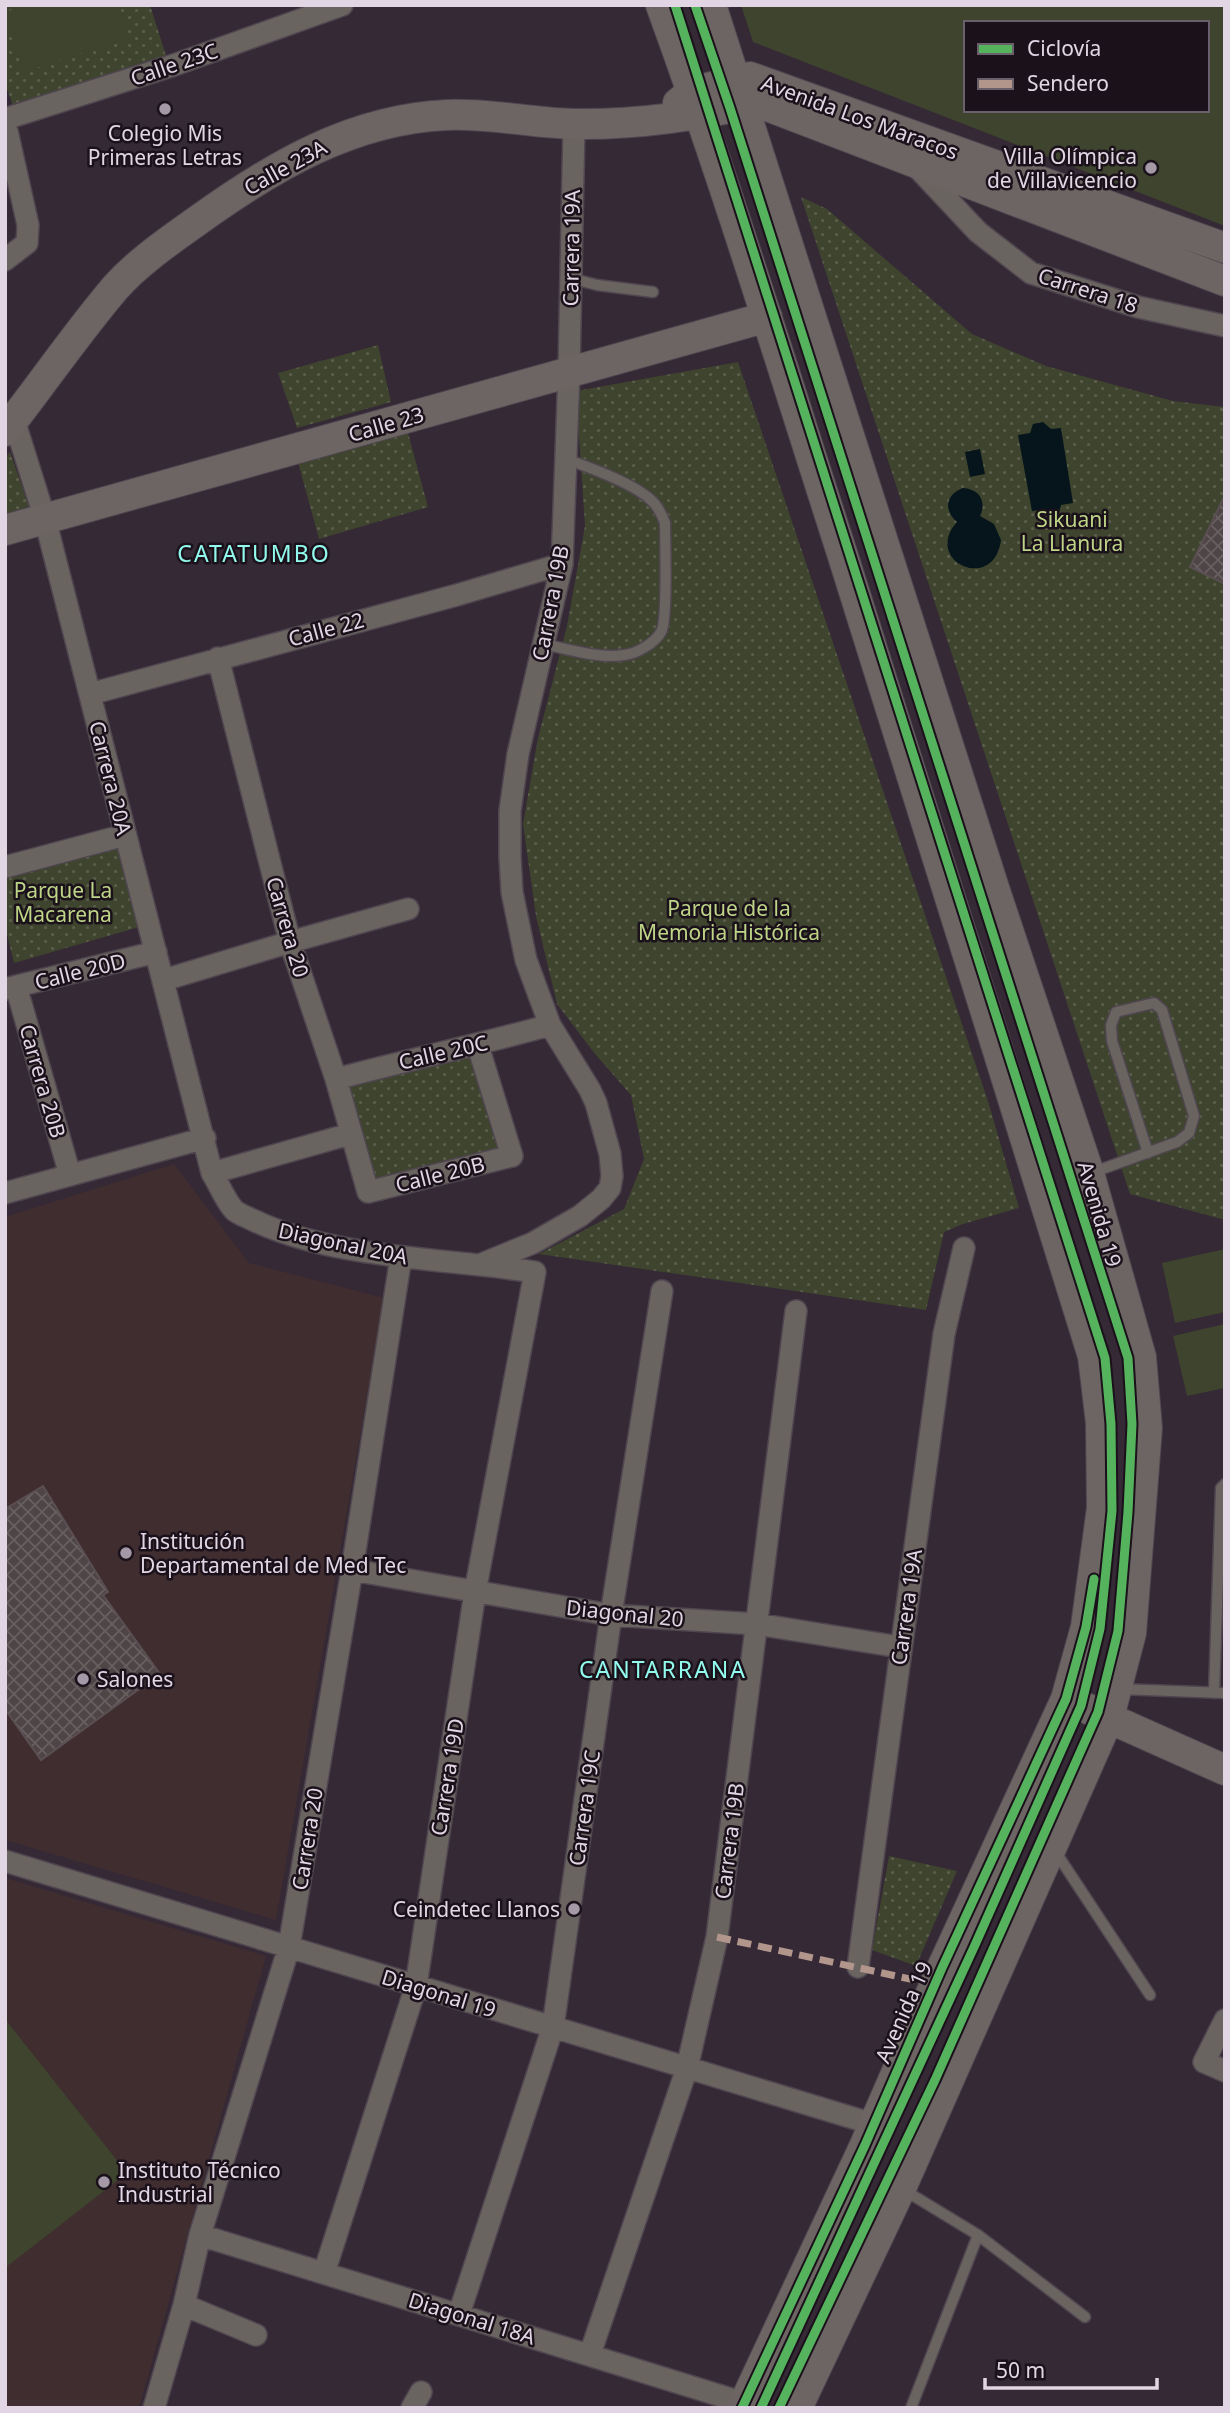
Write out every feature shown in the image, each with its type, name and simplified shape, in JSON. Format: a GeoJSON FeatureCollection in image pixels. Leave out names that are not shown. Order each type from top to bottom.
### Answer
{"type":"FeatureCollection","features":[{"type":"Feature","properties":{"kind":"main road","name":"Avenida 19"},"geometry":{"type":"LineString","coordinates":[[661,5],[767,317],[954,908],[1093,1356],[1101,1423],[1102,1508],[1093,1592],[1066,1699],[743,2405]]}},
{"type":"Feature","properties":{"kind":"main road","name":"Avenida 19"},"geometry":{"type":"LineString","coordinates":[[710,5],[981,849],[1089,1173],[1141,1357],[1147,1427],[1130,1633],[1109,1717],[901,2188],[797,2408]]}},
{"type":"Feature","properties":{"kind":"main road","name":"Avenida Los Maracos"},"geometry":{"type":"LineString","coordinates":[[739,93],[750,77],[1225,248]]}},
{"type":"Feature","properties":{"kind":"main road","name":"Avenida Los Maracos"},"geometry":{"type":"LineString","coordinates":[[696,103],[739,93],[1225,281]]}},
{"type":"Feature","properties":{"kind":"main road","name":"Calle 23A"},"geometry":{"type":"LineString","coordinates":[[10,426],[117,287],[164,244],[273,170],[326,142],[384,123],[447,115],[574,124],[664,119],[684,97],[696,103]]}},
{"type":"Feature","properties":{"kind":"main road","name":"Calle 23"},"geometry":{"type":"LineString","coordinates":[[5,530],[767,317]]}},
{"type":"Feature","properties":{"kind":"main road"},"geometry":{"type":"LineString","coordinates":[[1066,1699],[1225,1770]]}},
{"type":"Feature","properties":{"kind":"street","name":"Calle 23C"},"geometry":{"type":"LineString","coordinates":[[5,120],[174,65],[342,5]]}},
{"type":"Feature","properties":{"kind":"street"},"geometry":{"type":"LineString","coordinates":[[5,120],[28,225],[27,243],[5,260]]}},
{"type":"Feature","properties":{"kind":"street","name":"Carrera 19A"},"geometry":{"type":"LineString","coordinates":[[569,372],[574,124]]}},
{"type":"Feature","properties":{"kind":"street","name":"Carrera 18"},"geometry":{"type":"LineString","coordinates":[[910,160],[978,232],[1031,273],[1138,307],[1225,326]]}},
{"type":"Feature","properties":{"kind":"street","name":"Carrera 19B"},"geometry":{"type":"LineString","coordinates":[[550,1025],[526,960],[514,903],[510,857],[512,788],[562,564],[569,372]]}},
{"type":"Feature","properties":{"kind":"street","name":"Carrera 20A"},"geometry":{"type":"LineString","coordinates":[[10,426],[45,519],[205,1138]]}},
{"type":"Feature","properties":{"kind":"street","name":"Calle 22"},"geometry":{"type":"LineString","coordinates":[[90,694],[562,564]]}},
{"type":"Feature","properties":{"kind":"street","name":"Carrera 20"},"geometry":{"type":"LineString","coordinates":[[218,658],[290,942],[336,1079],[368,1192]]}},
{"type":"Feature","properties":{"kind":"street"},"geometry":{"type":"LineString","coordinates":[[5,867],[125,835]]}},
{"type":"Feature","properties":{"kind":"street"},"geometry":{"type":"LineString","coordinates":[[164,981],[408,909]]}},
{"type":"Feature","properties":{"kind":"street","name":"Calle 20D"},"geometry":{"type":"LineString","coordinates":[[11,987],[156,952]]}},
{"type":"Feature","properties":{"kind":"street","name":"Carrera 20B"},"geometry":{"type":"LineString","coordinates":[[11,987],[70,1175]]}},
{"type":"Feature","properties":{"kind":"street"},"geometry":{"type":"LineString","coordinates":[[482,1264],[558,1230],[601,1199],[610,1188],[610,1154],[596,1103],[550,1025]]}},
{"type":"Feature","properties":{"kind":"street","name":"Calle 20C"},"geometry":{"type":"LineString","coordinates":[[336,1079],[446,1050],[478,1046],[550,1025]]}},
{"type":"Feature","properties":{"kind":"street","name":"Calle 20B"},"geometry":{"type":"LineString","coordinates":[[368,1192],[512,1156],[478,1046]]}},
{"type":"Feature","properties":{"kind":"street"},"geometry":{"type":"LineString","coordinates":[[212,1173],[350,1135]]}},
{"type":"Feature","properties":{"kind":"street"},"geometry":{"type":"LineString","coordinates":[[5,1193],[205,1138]]}},
{"type":"Feature","properties":{"kind":"street","name":"Diagonal 20A"},"geometry":{"type":"LineString","coordinates":[[205,1138],[212,1173],[234,1211],[269,1228],[304,1239],[401,1257],[535,1272]]}},
{"type":"Feature","properties":{"kind":"street","name":"Carrera 19A"},"geometry":{"type":"LineString","coordinates":[[858,1967],[944,1334],[964,1248]]}},
{"type":"Feature","properties":{"kind":"street","name":"Carrera 20"},"geometry":{"type":"LineString","coordinates":[[154,2408],[184,2305],[200,2235],[289,1947],[401,1257]]}},
{"type":"Feature","properties":{"kind":"street","name":"Carrera 19D"},"geometry":{"type":"LineString","coordinates":[[324,2273],[416,1986],[475,1592],[535,1272]]}},
{"type":"Feature","properties":{"kind":"street","name":"Carrera 19C"},"geometry":{"type":"LineString","coordinates":[[459,2314],[553,2027],[611,1615],[662,1291]]}},
{"type":"Feature","properties":{"kind":"street","name":"Carrera 19B"},"geometry":{"type":"LineString","coordinates":[[590,2354],[687,2068],[717,1937],[796,1311]]}},
{"type":"Feature","properties":{"kind":"street","name":"Diagonal 20"},"geometry":{"type":"LineString","coordinates":[[352,1570],[611,1615],[757,1624],[900,1647]]}},
{"type":"Feature","properties":{"kind":"street","name":"Diagonal 19"},"geometry":{"type":"LineString","coordinates":[[5,1861],[873,2124]]}},
{"type":"Feature","properties":{"kind":"street"},"geometry":{"type":"LineString","coordinates":[[1225,2020],[1204,2062],[1225,2071]]}},
{"type":"Feature","properties":{"kind":"street","name":"Diagonal 18A"},"geometry":{"type":"LineString","coordinates":[[200,2235],[590,2354],[743,2405]]}},
{"type":"Feature","properties":{"kind":"street"},"geometry":{"type":"LineString","coordinates":[[184,2305],[256,2336]]}},
{"type":"Feature","properties":{"kind":"lane"},"geometry":{"type":"LineString","coordinates":[[570,278],[610,287],[653,292]]}},
{"type":"Feature","properties":{"kind":"lane"},"geometry":{"type":"LineString","coordinates":[[543,644],[598,655],[625,655],[645,646],[661,632],[664,608],[665,523],[660,510],[651,499],[609,476],[566,459]]}},
{"type":"Feature","properties":{"kind":"lane"},"geometry":{"type":"LineString","coordinates":[[1089,1173],[1147,1153],[1177,1142],[1189,1133],[1194,1116],[1162,1010],[1154,1003],[1116,1013],[1111,1025],[1112,1041],[1147,1153]]}},
{"type":"Feature","properties":{"kind":"lane"},"geometry":{"type":"LineString","coordinates":[[1118,1689],[1220,1693],[1221,1488],[1225,1484]]}},
{"type":"Feature","properties":{"kind":"lane"},"geometry":{"type":"LineString","coordinates":[[1051,1847],[1067,1867],[1150,1995]]}},
{"type":"Feature","properties":{"kind":"lane"},"geometry":{"type":"LineString","coordinates":[[901,2188],[978,2235],[1085,2317]]}},
{"type":"Feature","properties":{"kind":"lane"},"geometry":{"type":"LineString","coordinates":[[911,2408],[978,2235]]}},
{"type":"Feature","properties":{"kind":"shaded area"},"geometry":{"type":"Polygon","coordinates":[[[1043,422],[1051,429],[1061,428],[1073,503],[1061,505],[1059,513],[1048,515],[1041,510],[1032,511],[1018,435],[1030,433],[1033,424],[1043,422]]]}},
{"type":"Feature","properties":{"kind":"shaded area"},"geometry":{"type":"Polygon","coordinates":[[[980,449],[985,474],[970,477],[965,452],[980,449]]]}},
{"type":"Feature","properties":{"kind":"shaded area"},"geometry":{"type":"Polygon","coordinates":[[[963,488],[977,493],[980,497],[983,505],[980,516],[994,524],[1001,540],[996,556],[986,565],[975,568],[963,566],[954,559],[948,549],[949,536],[957,522],[948,508],[948,503],[953,494],[963,488]]]}},
{"type":"Feature","properties":{"kind":"shaded area"},"geometry":{"type":"Polygon","coordinates":[[[174,1164],[249,1263],[384,1298],[276,1920],[5,1840],[5,1217],[174,1164]]]}},
{"type":"Feature","properties":{"kind":"shaded area","name":"Instituto Técnico Industrial"},"geometry":{"type":"Polygon","coordinates":[[[5,1878],[266,1956],[139,2408],[5,2408],[5,1878]]]}},
{"type":"Feature","properties":{"kind":"green space"},"geometry":{"type":"Polygon","coordinates":[[[5,5],[150,5],[167,59],[13,106],[5,83],[5,5]]]}},
{"type":"Feature","properties":{"kind":"green space"},"geometry":{"type":"Polygon","coordinates":[[[27,5],[119,5],[129,38],[24,72],[5,12],[27,5]]]}},
{"type":"Feature","properties":{"kind":"green space","name":"Villa Olímpica de Villavicencio"},"geometry":{"type":"Polygon","coordinates":[[[741,5],[1225,5],[1225,226],[753,42],[741,5]]]}},
{"type":"Feature","properties":{"kind":"green space","name":"Sikuani La Llanura"},"geometry":{"type":"Polygon","coordinates":[[[801,197],[827,209],[972,334],[1046,366],[1173,401],[1225,407],[1225,1220],[1130,1194],[801,197]]]}},
{"type":"Feature","properties":{"kind":"green space"},"geometry":{"type":"Polygon","coordinates":[[[378,345],[391,402],[297,428],[278,373],[378,345]]]}},
{"type":"Feature","properties":{"kind":"green space","name":"Parque de la Memoria Histórica"},"geometry":{"type":"Polygon","coordinates":[[[738,362],[988,1101],[1019,1208],[944,1232],[926,1310],[539,1254],[624,1209],[644,1159],[631,1095],[557,1004],[536,916],[523,824],[538,738],[567,626],[585,526],[576,391],[738,362]]]}},
{"type":"Feature","properties":{"kind":"green space"},"geometry":{"type":"Polygon","coordinates":[[[408,433],[428,507],[319,539],[298,462],[408,433]]]}},
{"type":"Feature","properties":{"kind":"green space"},"geometry":{"type":"Polygon","coordinates":[[[10,452],[34,521],[5,527],[5,458],[10,452]]]}},
{"type":"Feature","properties":{"kind":"green space","name":"Parque La Macarena"},"geometry":{"type":"Polygon","coordinates":[[[123,840],[146,925],[14,963],[5,926],[5,872],[123,840]]]}},
{"type":"Feature","properties":{"kind":"green space"},"geometry":{"type":"Polygon","coordinates":[[[468,1054],[506,1155],[372,1186],[343,1080],[468,1054]]]}},
{"type":"Feature","properties":{"kind":"green space"},"geometry":{"type":"Polygon","coordinates":[[[1225,1249],[1225,1312],[1175,1323],[1162,1263],[1225,1249]]]}},
{"type":"Feature","properties":{"kind":"green space"},"geometry":{"type":"Polygon","coordinates":[[[1225,1324],[1225,1388],[1187,1396],[1173,1336],[1225,1324]]]}},
{"type":"Feature","properties":{"kind":"green space"},"geometry":{"type":"Polygon","coordinates":[[[889,1856],[957,1871],[916,1966],[872,1950],[889,1856]]]}},
{"type":"Feature","properties":{"kind":"green space"},"geometry":{"type":"Polygon","coordinates":[[[5,2019],[127,2173],[5,2268],[5,2019]]]}},
{"type":"Feature","properties":{"kind":"building"},"geometry":{"type":"Polygon","coordinates":[[[1225,495],[1225,584],[1190,567],[1225,495]]]}},
{"type":"Feature","properties":{"kind":"building"},"geometry":{"type":"Polygon","coordinates":[[[43,1486],[108,1592],[103,1595],[160,1674],[41,1760],[5,1709],[5,1509],[43,1486]]]}},
{"type":"Feature","properties":{"kind":"marked path"},"geometry":{"type":"LineString","coordinates":[[717,1937],[919,1981]]}},
{"type":"Feature","properties":{"kind":"cycle path"},"geometry":{"type":"LineString","coordinates":[[675,5],[1105,1358],[1111,1424],[1112,1511],[1100,1629],[1081,1706],[975,1945],[761,2408]]}},
{"type":"Feature","properties":{"kind":"cycle path"},"geometry":{"type":"LineString","coordinates":[[695,5],[1128,1358],[1132,1424],[1118,1631],[1098,1712],[935,2080],[779,2408]]}},
{"type":"Feature","properties":{"kind":"cycle path"},"geometry":{"type":"LineString","coordinates":[[742,2408],[865,2145],[942,1968],[1066,1699],[1086,1627],[1094,1579]]}},
{"type":"Feature","properties":{"kind":"place","name":"Colegio Mis Primeras Letras"},"geometry":{"type":"Point","coordinates":[165,109]}},
{"type":"Feature","properties":{"kind":"place","name":"Villa Olímpica de Villavicencio"},"geometry":{"type":"Point","coordinates":[1151,168]}},
{"type":"Feature","properties":{"kind":"place","name":"Institución Departamental de Med Tec"},"geometry":{"type":"Point","coordinates":[126,1553]}},
{"type":"Feature","properties":{"kind":"place","name":"Salones"},"geometry":{"type":"Point","coordinates":[83,1679]}},
{"type":"Feature","properties":{"kind":"place","name":"Ceindetec Llanos"},"geometry":{"type":"Point","coordinates":[574,1909]}},
{"type":"Feature","properties":{"kind":"place","name":"Instituto Técnico Industrial"},"geometry":{"type":"Point","coordinates":[104,2182]}},
{"type":"Feature","properties":{"kind":"district","name":"CATATUMBO"},"geometry":{"type":"Point","coordinates":[254,553]}},
{"type":"Feature","properties":{"kind":"district","name":"CANTARRANA"},"geometry":{"type":"Point","coordinates":[663,1669]}}]}
